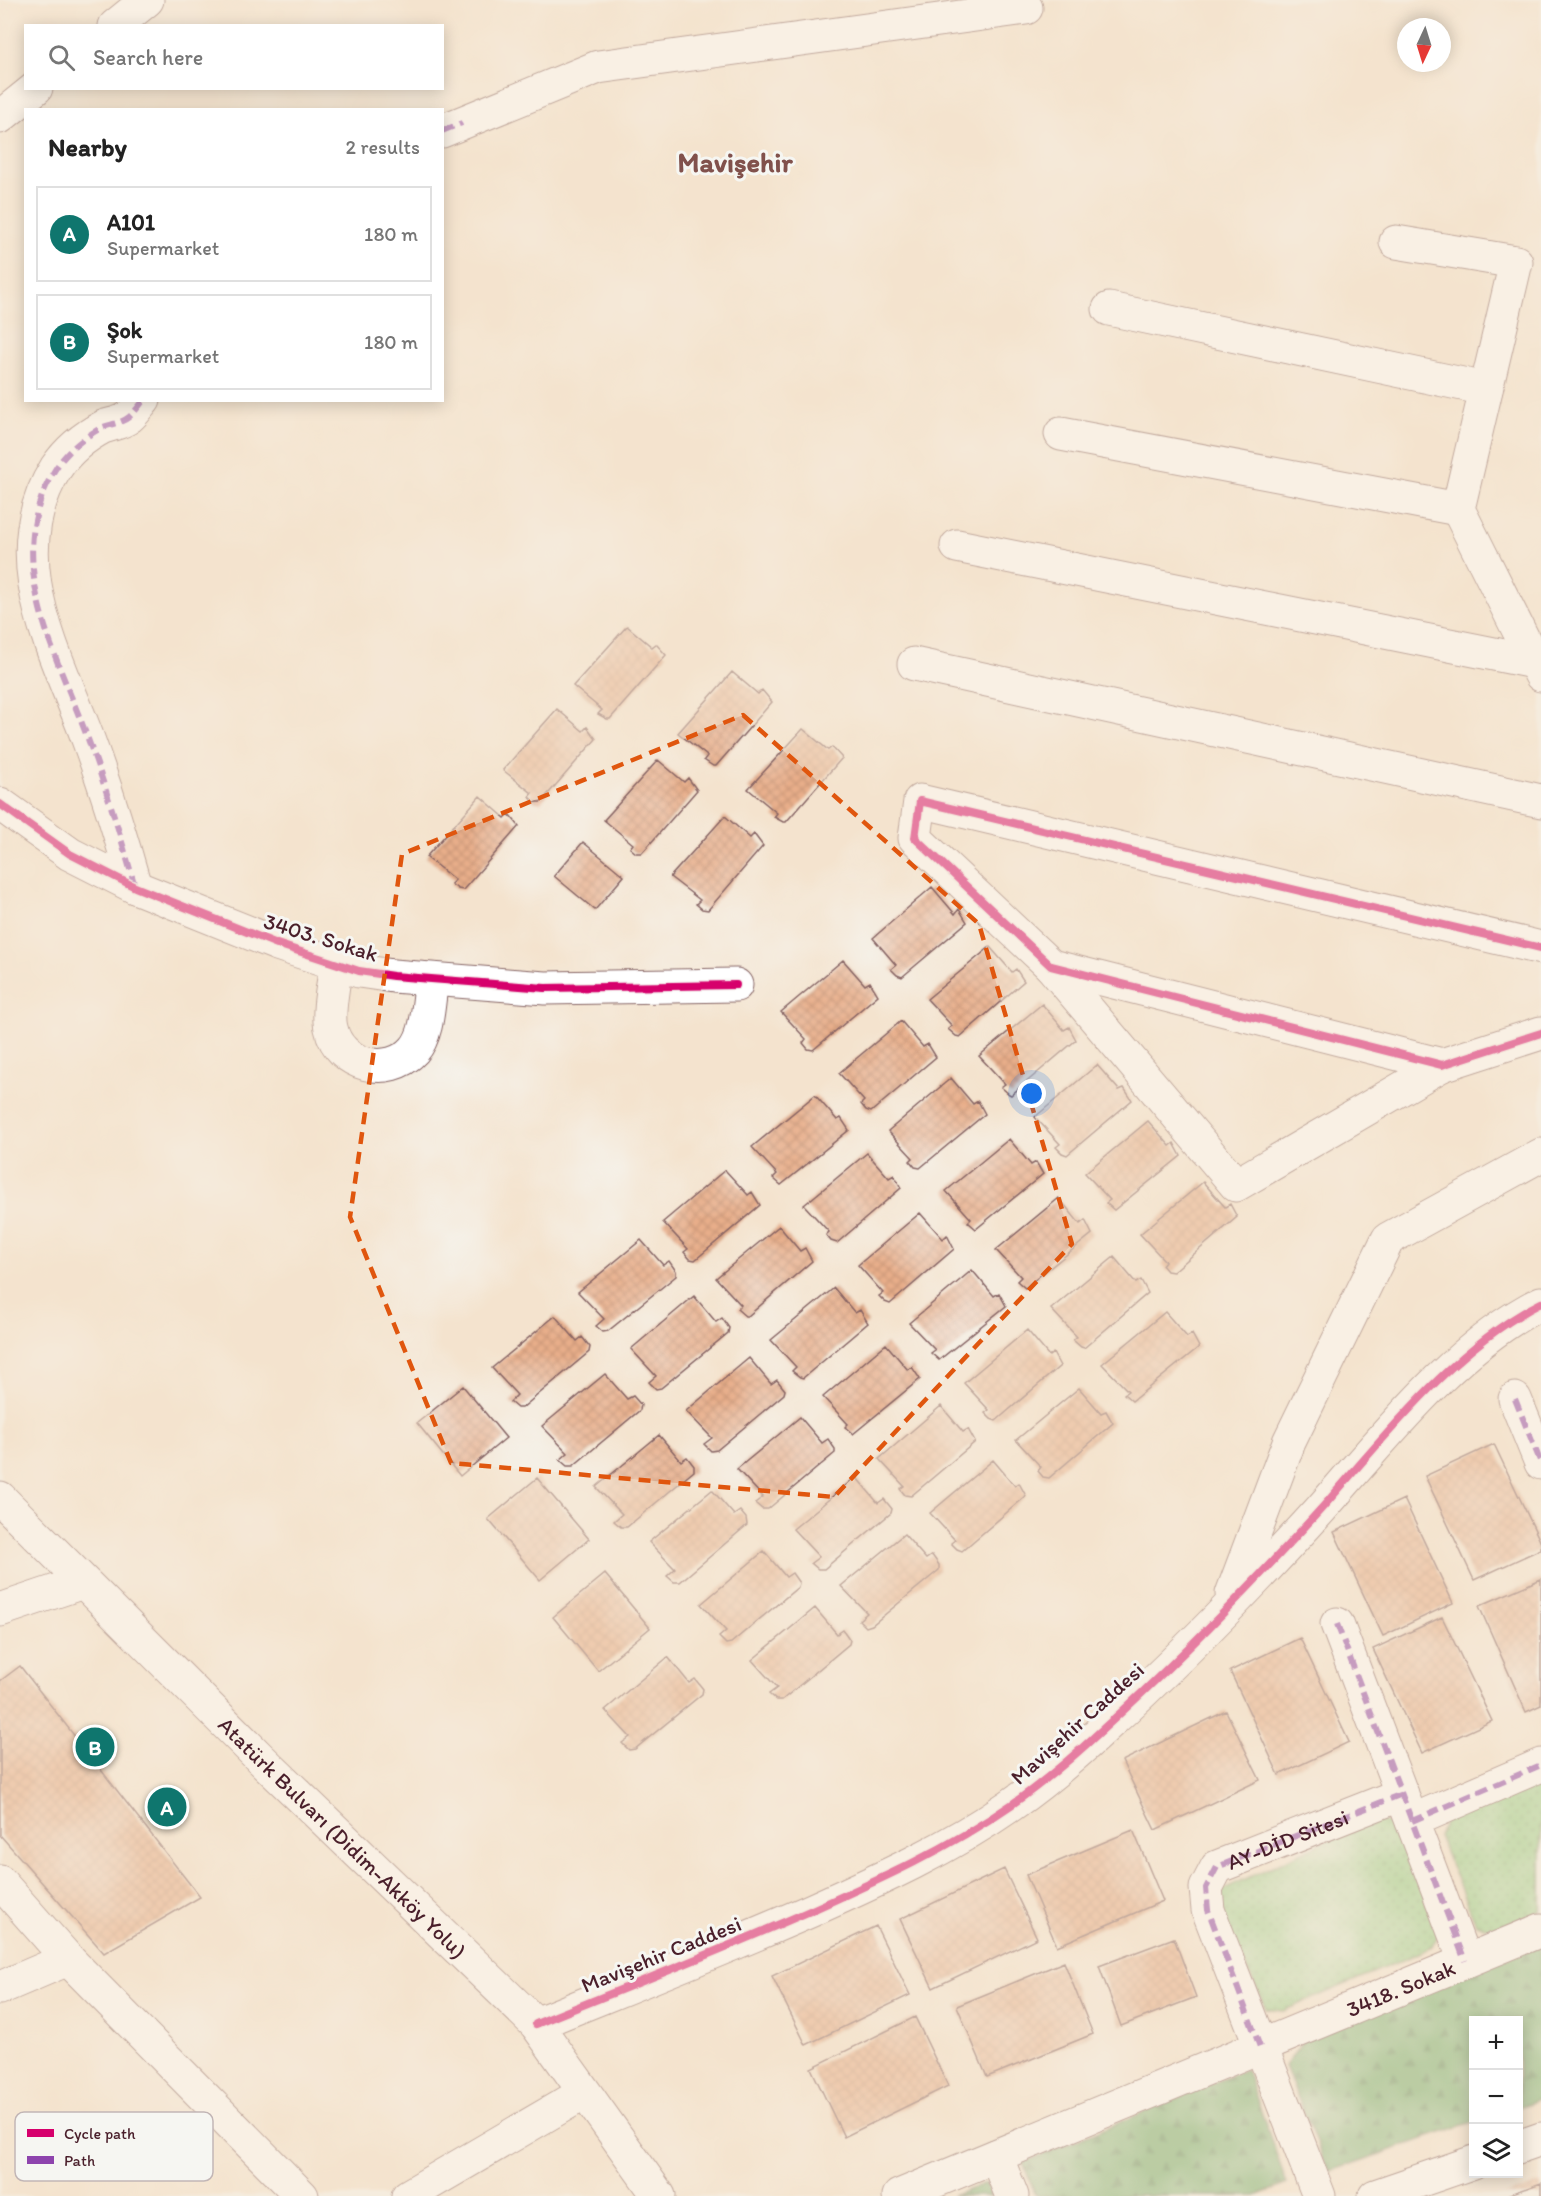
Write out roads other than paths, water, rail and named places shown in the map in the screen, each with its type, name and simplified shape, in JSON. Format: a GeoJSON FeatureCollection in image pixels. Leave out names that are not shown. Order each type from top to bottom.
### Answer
{"type":"FeatureCollection","features":[{"type":"Feature","properties":{"kind":"street"},"geometry":{"type":"LineString","coordinates":[[117,24],[147,0]]}},
{"type":"Feature","properties":{"kind":"street"},"geometry":{"type":"LineString","coordinates":[[444,130],[598,68],[1026,8],[1022,0]]}},
{"type":"Feature","properties":{"kind":"street"},"geometry":{"type":"LineString","coordinates":[[0,117],[34,90]]}},
{"type":"Feature","properties":{"kind":"street"},"geometry":{"type":"LineString","coordinates":[[1396,242],[1516,262],[1458,510],[1538,668]]}},
{"type":"Feature","properties":{"kind":"street"},"geometry":{"type":"LineString","coordinates":[[1109,309],[1486,389]]}},
{"type":"Feature","properties":{"kind":"street"},"geometry":{"type":"LineString","coordinates":[[135,887],[88,739],[39,612],[30,578],[28,550],[32,522],[42,494],[55,470],[70,450],[104,427],[127,419],[142,402]]}},
{"type":"Feature","properties":{"kind":"street"},"geometry":{"type":"LineString","coordinates":[[1061,434],[1458,510]]}},
{"type":"Feature","properties":{"kind":"street"},"geometry":{"type":"LineString","coordinates":[[957,546],[1538,668]]}},
{"type":"Feature","properties":{"kind":"street"},"geometry":{"type":"LineString","coordinates":[[914,664],[1541,801]]}},
{"type":"Feature","properties":{"kind":"street"},"geometry":{"type":"LineString","coordinates":[[1541,948],[920,801],[915,838],[1051,966],[1236,1185],[1442,1065],[1541,1032]]}},
{"type":"Feature","properties":{"kind":"street","name":"3403. Sokak"},"geometry":{"type":"LineString","coordinates":[[0,804],[70,854],[135,887],[277,944],[371,973],[545,988],[736,986]]}},
{"type":"Feature","properties":{"kind":"street"},"geometry":{"type":"LineString","coordinates":[[336,964],[331,1028],[347,1055],[360,1063],[375,1066],[404,1059],[415,1049],[423,1036],[432,980]]}},
{"type":"Feature","properties":{"kind":"street"},"geometry":{"type":"LineString","coordinates":[[1051,966],[1442,1065]]}},
{"type":"Feature","properties":{"kind":"street"},"geometry":{"type":"LineString","coordinates":[[1227,1606],[1289,1442],[1388,1239],[1541,1155]]}},
{"type":"Feature","properties":{"kind":"street","name":"Mavişehir Caddesi"},"geometry":{"type":"LineString","coordinates":[[536,2024],[744,1940],[911,1866],[1011,1805],[1053,1773],[1104,1728],[1227,1606],[1433,1386],[1483,1341],[1541,1303]]}},
{"type":"Feature","properties":{"kind":"street"},"geometry":{"type":"LineString","coordinates":[[1515,1399],[1541,1463]]}},
{"type":"Feature","properties":{"kind":"street","name":"Atatürk Bulvarı (Didim-Akköy Yolu)"},"geometry":{"type":"LineString","coordinates":[[0,1498],[260,1758],[536,2024],[659,2196]]}},
{"type":"Feature","properties":{"kind":"street"},"geometry":{"type":"LineString","coordinates":[[0,1610],[83,1582]]}},
{"type":"Feature","properties":{"kind":"street"},"geometry":{"type":"LineString","coordinates":[[1337,1624],[1465,1961]]}},
{"type":"Feature","properties":{"kind":"street","name":"AY-DİD Sitesi"},"geometry":{"type":"LineString","coordinates":[[1260,2047],[1208,1910],[1206,1888],[1218,1867],[1541,1765]]}},
{"type":"Feature","properties":{"kind":"street"},"geometry":{"type":"LineString","coordinates":[[0,1882],[68,1959],[302,2196]]}},
{"type":"Feature","properties":{"kind":"street","name":"3418. Sokak"},"geometry":{"type":"LineString","coordinates":[[899,2196],[1541,1930]]}},
{"type":"Feature","properties":{"kind":"street"},"geometry":{"type":"LineString","coordinates":[[0,1988],[68,1959]]}},
{"type":"Feature","properties":{"kind":"street"},"geometry":{"type":"LineString","coordinates":[[1260,2047],[1319,2196]]}},
{"type":"Feature","properties":{"kind":"street"},"geometry":{"type":"LineString","coordinates":[[408,2196],[585,2093]]}},
{"type":"Feature","properties":{"kind":"street"},"geometry":{"type":"LineString","coordinates":[[1523,2145],[1541,2139]]}},
{"type":"Feature","properties":{"kind":"street"},"geometry":{"type":"LineString","coordinates":[[996,2156],[1012,2196]]}},
{"type":"Feature","properties":{"kind":"street"},"geometry":{"type":"LineString","coordinates":[[1375,2196],[1469,2163]]}},
{"type":"Feature","properties":{"kind":"place","name":"Şok"},"geometry":{"type":"Point","coordinates":[95,1747]}},
{"type":"Feature","properties":{"kind":"place","name":"A101"},"geometry":{"type":"Point","coordinates":[167,1807]}},
{"type":"Feature","properties":{"kind":"district","name":"Mavişehir"},"geometry":{"type":"Point","coordinates":[735,162]}}]}
